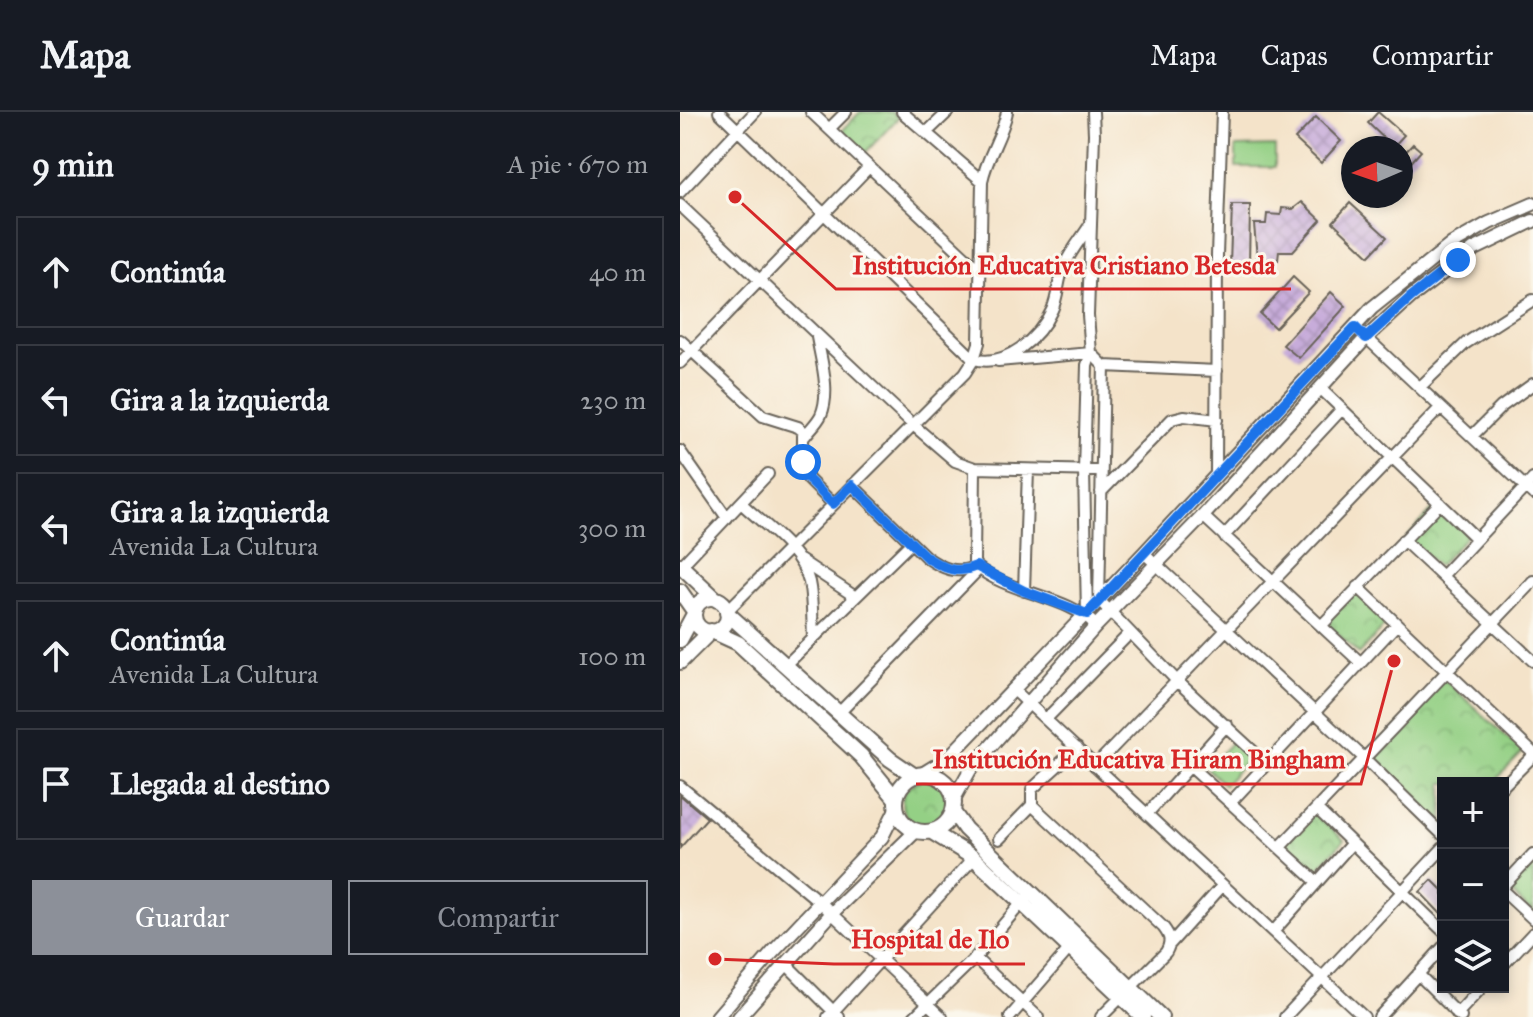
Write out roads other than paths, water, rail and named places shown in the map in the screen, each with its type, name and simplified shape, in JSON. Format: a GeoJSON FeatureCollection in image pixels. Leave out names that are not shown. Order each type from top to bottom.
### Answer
{"type":"FeatureCollection","features":[{"type":"Feature","properties":{"kind":"main road"},"geometry":{"type":"LineString","coordinates":[[680,565],[890,759],[919,775],[933,775],[944,781],[965,829],[1070,948],[1161,1017]]}},
{"type":"Feature","properties":{"kind":"main road"},"geometry":{"type":"LineString","coordinates":[[680,591],[701,627],[738,643],[861,756],[896,803],[903,822],[916,831],[932,832],[974,858],[1026,898],[1125,991],[1143,1017]]}},
{"type":"Feature","properties":{"kind":"main road"},"geometry":{"type":"LineString","coordinates":[[680,640],[701,599],[707,598],[724,608]]}},
{"type":"Feature","properties":{"kind":"main road"},"geometry":{"type":"LineString","coordinates":[[680,662],[726,624],[724,608]]}},
{"type":"Feature","properties":{"kind":"main road"},"geometry":{"type":"LineString","coordinates":[[896,803],[903,785],[919,775]]}},
{"type":"Feature","properties":{"kind":"main road"},"geometry":{"type":"LineString","coordinates":[[932,832],[945,825],[954,806]]}},
{"type":"Feature","properties":{"kind":"street"},"geometry":{"type":"LineString","coordinates":[[719,112],[974,359],[984,362],[1091,353],[1104,366],[1217,371]]}},
{"type":"Feature","properties":{"kind":"street"},"geometry":{"type":"LineString","coordinates":[[680,192],[755,112]]}},
{"type":"Feature","properties":{"kind":"street"},"geometry":{"type":"LineString","coordinates":[[811,112],[979,270]]}},
{"type":"Feature","properties":{"kind":"street"},"geometry":{"type":"LineString","coordinates":[[829,129],[846,112]]}},
{"type":"Feature","properties":{"kind":"street"},"geometry":{"type":"LineString","coordinates":[[902,112],[982,181]]}},
{"type":"Feature","properties":{"kind":"street"},"geometry":{"type":"LineString","coordinates":[[926,133],[948,112]]}},
{"type":"Feature","properties":{"kind":"street"},"geometry":{"type":"LineString","coordinates":[[724,608],[789,549],[965,373],[974,359],[979,343],[982,181],[987,159],[1000,135],[1007,112]]}},
{"type":"Feature","properties":{"kind":"street"},"geometry":{"type":"LineString","coordinates":[[1087,614],[1084,471],[1087,365],[1091,353],[1088,315],[1093,112]]}},
{"type":"Feature","properties":{"kind":"street"},"geometry":{"type":"LineString","coordinates":[[1216,474],[1222,112]]}},
{"type":"Feature","properties":{"kind":"street"},"geometry":{"type":"LineString","coordinates":[[680,363],[869,167]]}},
{"type":"Feature","properties":{"kind":"street"},"geometry":{"type":"LineString","coordinates":[[919,775],[948,758],[1355,327],[1398,286],[1452,244],[1489,223],[1533,204]]}},
{"type":"Feature","properties":{"kind":"street"},"geometry":{"type":"LineString","coordinates":[[680,205],[759,282],[955,461],[975,468],[1101,471]]}},
{"type":"Feature","properties":{"kind":"street"},"geometry":{"type":"LineString","coordinates":[[954,806],[970,770],[1096,626],[1203,516],[1366,338],[1411,297],[1473,250],[1533,221]]}},
{"type":"Feature","properties":{"kind":"street"},"geometry":{"type":"LineString","coordinates":[[998,361],[1040,330],[1054,306],[1065,263],[1090,225]]}},
{"type":"Feature","properties":{"kind":"street"},"geometry":{"type":"LineString","coordinates":[[1420,387],[1472,338],[1533,300]]}},
{"type":"Feature","properties":{"kind":"street"},"geometry":{"type":"LineString","coordinates":[[1355,327],[1440,408],[1530,486],[1442,576]]}},
{"type":"Feature","properties":{"kind":"street"},"geometry":{"type":"LineString","coordinates":[[816,335],[823,368],[823,408],[820,418],[805,436],[803,462],[808,479],[833,504]]}},
{"type":"Feature","properties":{"kind":"street"},"geometry":{"type":"LineString","coordinates":[[680,340],[763,416],[798,427],[805,436]]}},
{"type":"Feature","properties":{"kind":"street"},"geometry":{"type":"LineString","coordinates":[[1104,366],[1099,600],[1177,681],[1267,764]]}},
{"type":"Feature","properties":{"kind":"street"},"geometry":{"type":"LineString","coordinates":[[1472,436],[1501,407],[1533,384]]}},
{"type":"Feature","properties":{"kind":"street"},"geometry":{"type":"LineString","coordinates":[[1320,388],[1476,538]]}},
{"type":"Feature","properties":{"kind":"street"},"geometry":{"type":"LineString","coordinates":[[1095,766],[1440,408]]}},
{"type":"Feature","properties":{"kind":"street"},"geometry":{"type":"LineString","coordinates":[[1224,536],[1342,409]]}},
{"type":"Feature","properties":{"kind":"street"},"geometry":{"type":"LineString","coordinates":[[1101,492],[1172,419],[1184,416],[1217,420]]}},
{"type":"Feature","properties":{"kind":"street"},"geometry":{"type":"LineString","coordinates":[[680,451],[727,518]]}},
{"type":"Feature","properties":{"kind":"street"},"geometry":{"type":"LineString","coordinates":[[838,714],[977,568],[975,468]]}},
{"type":"Feature","properties":{"kind":"street"},"geometry":{"type":"LineString","coordinates":[[1024,591],[1028,470]]}},
{"type":"Feature","properties":{"kind":"street"},"geometry":{"type":"LineString","coordinates":[[680,565],[768,474]]}},
{"type":"Feature","properties":{"kind":"street"},"geometry":{"type":"LineString","coordinates":[[852,485],[926,557],[950,570],[960,572],[977,568],[1024,591],[1087,614],[1096,626]]}},
{"type":"Feature","properties":{"kind":"street"},"geometry":{"type":"LineString","coordinates":[[741,503],[798,559],[854,596]]}},
{"type":"Feature","properties":{"kind":"street"},"geometry":{"type":"LineString","coordinates":[[1321,626],[1440,503]]}},
{"type":"Feature","properties":{"kind":"street"},"geometry":{"type":"LineString","coordinates":[[1203,516],[1361,663]]}},
{"type":"Feature","properties":{"kind":"street"},"geometry":{"type":"LineString","coordinates":[[1403,540],[1533,661]]}},
{"type":"Feature","properties":{"kind":"street"},"geometry":{"type":"LineString","coordinates":[[786,665],[911,543]]}},
{"type":"Feature","properties":{"kind":"street"},"geometry":{"type":"LineString","coordinates":[[1144,553],[1437,829]]}},
{"type":"Feature","properties":{"kind":"street"},"geometry":{"type":"LineString","coordinates":[[798,559],[809,582],[813,638]]}},
{"type":"Feature","properties":{"kind":"street"},"geometry":{"type":"LineString","coordinates":[[1280,847],[1533,581]]}},
{"type":"Feature","properties":{"kind":"street"},"geometry":{"type":"LineString","coordinates":[[1358,587],[1533,754],[1509,780]]}},
{"type":"Feature","properties":{"kind":"street"},"geometry":{"type":"LineString","coordinates":[[1231,802],[1397,624]]}},
{"type":"Feature","properties":{"kind":"street"},"geometry":{"type":"LineString","coordinates":[[1046,719],[1130,633]]}},
{"type":"Feature","properties":{"kind":"street"},"geometry":{"type":"LineString","coordinates":[[1013,689],[1364,1017]]}},
{"type":"Feature","properties":{"kind":"street"},"geometry":{"type":"LineString","coordinates":[[1147,814],[1227,725]]}},
{"type":"Feature","properties":{"kind":"street"},"geometry":{"type":"LineString","coordinates":[[999,839],[1032,805],[1032,789],[1077,748]]}},
{"type":"Feature","properties":{"kind":"street"},"geometry":{"type":"LineString","coordinates":[[1191,767],[1317,882]]}},
{"type":"Feature","properties":{"kind":"street"},"geometry":{"type":"LineString","coordinates":[[680,786],[821,903],[942,1017]]}},
{"type":"Feature","properties":{"kind":"street"},"geometry":{"type":"LineString","coordinates":[[717,1017],[773,952],[882,837],[896,803]]}},
{"type":"Feature","properties":{"kind":"street"},"geometry":{"type":"LineString","coordinates":[[1032,805],[1163,927],[1170,944]]}},
{"type":"Feature","properties":{"kind":"street"},"geometry":{"type":"LineString","coordinates":[[1317,809],[1437,925]]}},
{"type":"Feature","properties":{"kind":"street"},"geometry":{"type":"LineString","coordinates":[[739,1017],[832,913],[916,831]]}},
{"type":"Feature","properties":{"kind":"street"},"geometry":{"type":"LineString","coordinates":[[1273,932],[1352,843]]}},
{"type":"Feature","properties":{"kind":"street"},"geometry":{"type":"LineString","coordinates":[[1285,1017],[1442,849]]}},
{"type":"Feature","properties":{"kind":"street"},"geometry":{"type":"LineString","coordinates":[[1509,882],[1533,854]]}},
{"type":"Feature","properties":{"kind":"street"},"geometry":{"type":"LineString","coordinates":[[786,964],[833,1015],[974,858]]}},
{"type":"Feature","properties":{"kind":"street"},"geometry":{"type":"LineString","coordinates":[[1101,1017],[1166,952],[1223,885]]}},
{"type":"Feature","properties":{"kind":"street"},"geometry":{"type":"LineString","coordinates":[[1509,895],[1533,919]]}},
{"type":"Feature","properties":{"kind":"street"},"geometry":{"type":"LineString","coordinates":[[914,1017],[975,958],[1026,898]]}},
{"type":"Feature","properties":{"kind":"street"},"geometry":{"type":"LineString","coordinates":[[1509,959],[1533,933]]}},
{"type":"Feature","properties":{"kind":"street"},"geometry":{"type":"LineString","coordinates":[[1010,1017],[1070,948]]}},
{"type":"Feature","properties":{"kind":"street"},"geometry":{"type":"LineString","coordinates":[[1379,1017],[1437,953]]}},
{"type":"Feature","properties":{"kind":"street"},"geometry":{"type":"LineString","coordinates":[[975,958],[1038,1017]]}},
{"type":"Feature","properties":{"kind":"street"},"geometry":{"type":"LineString","coordinates":[[1418,974],[1459,1015],[1477,993]]}},
{"type":"Feature","properties":{"kind":"place","name":"Institución Educativa Cristiano Betesda"},"geometry":{"type":"Point","coordinates":[735,197]}},
{"type":"Feature","properties":{"kind":"place","name":"Institución Educativa Hiram Bingham"},"geometry":{"type":"Point","coordinates":[1394,661]}},
{"type":"Feature","properties":{"kind":"place","name":"Hospital de Ilo"},"geometry":{"type":"Point","coordinates":[715,959]}}]}
